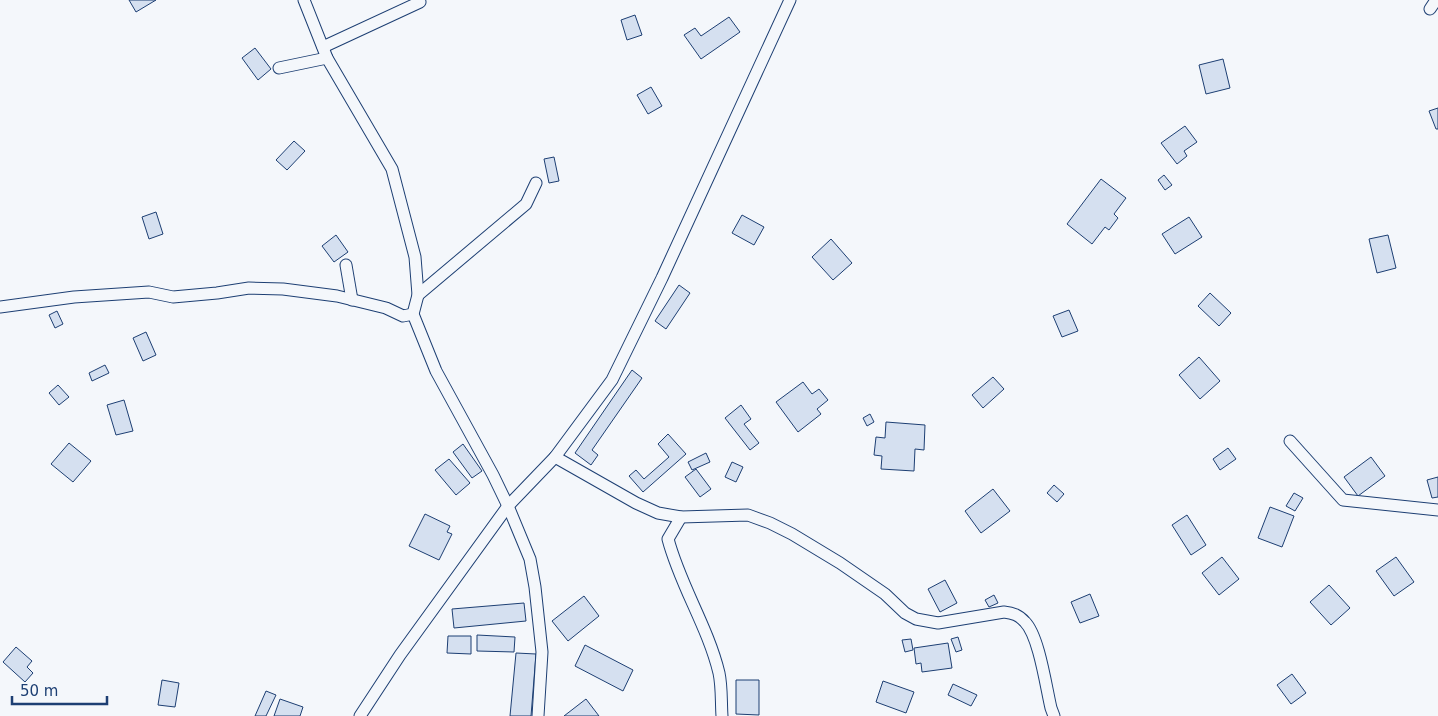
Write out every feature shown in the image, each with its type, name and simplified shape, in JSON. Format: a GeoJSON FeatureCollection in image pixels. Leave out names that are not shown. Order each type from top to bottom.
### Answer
{"type":"FeatureCollection","features":[{"type":"Feature","properties":{"kind":"street"},"geometry":{"type":"LineString","coordinates":[[304,0],[325,53],[392,169],[415,257],[418,295],[413,314],[436,371],[493,475],[530,559],[536,588],[542,652],[538,716]]}},
{"type":"Feature","properties":{"kind":"street"},"geometry":{"type":"LineString","coordinates":[[360,716],[400,655],[508,506],[555,457],[612,380],[662,278],[790,0]]}},
{"type":"Feature","properties":{"kind":"street"},"geometry":{"type":"LineString","coordinates":[[279,68],[325,53],[420,2]]}},
{"type":"Feature","properties":{"kind":"street"},"geometry":{"type":"LineString","coordinates":[[418,295],[526,204],[536,184]]}},
{"type":"Feature","properties":{"kind":"street"},"geometry":{"type":"LineString","coordinates":[[346,265],[352,300]]}},
{"type":"Feature","properties":{"kind":"street"},"geometry":{"type":"LineString","coordinates":[[0,307],[74,297],[150,292],[173,297],[249,288],[283,289],[337,296],[386,308],[403,316],[413,314]]}},
{"type":"Feature","properties":{"kind":"street"},"geometry":{"type":"LineString","coordinates":[[1290,441],[1343,500],[1438,510]]}},
{"type":"Feature","properties":{"kind":"street"},"geometry":{"type":"LineString","coordinates":[[555,457],[636,503],[658,513],[680,517],[748,515],[770,523],[840,563],[885,594],[906,614],[916,619],[938,623],[1004,612],[1020,617],[1027,623],[1033,635],[1054,716]]}},
{"type":"Feature","properties":{"kind":"street"},"geometry":{"type":"LineString","coordinates":[[680,517],[668,539],[701,622],[719,674],[722,716]]}},
{"type":"Feature","properties":{"kind":"building"},"geometry":{"type":"Polygon","coordinates":[[[129,0],[156,0],[136,12],[129,0]]]}},
{"type":"Feature","properties":{"kind":"building"},"geometry":{"type":"Polygon","coordinates":[[[635,15],[642,35],[627,40],[621,20],[635,15]]]}},
{"type":"Feature","properties":{"kind":"building"},"geometry":{"type":"Polygon","coordinates":[[[729,17],[740,32],[701,59],[684,35],[695,28],[701,36],[729,17]]]}},
{"type":"Feature","properties":{"kind":"building"},"geometry":{"type":"Polygon","coordinates":[[[255,48],[271,69],[258,80],[242,58],[255,48]]]}},
{"type":"Feature","properties":{"kind":"building"},"geometry":{"type":"Polygon","coordinates":[[[1223,59],[1230,88],[1206,94],[1199,65],[1223,59]]]}},
{"type":"Feature","properties":{"kind":"building"},"geometry":{"type":"Polygon","coordinates":[[[651,87],[662,106],[648,114],[637,95],[651,87]]]}},
{"type":"Feature","properties":{"kind":"building"},"geometry":{"type":"Polygon","coordinates":[[[1438,108],[1438,129],[1436,129],[1429,111],[1438,108]]]}},
{"type":"Feature","properties":{"kind":"building"},"geometry":{"type":"Polygon","coordinates":[[[1185,126],[1197,142],[1184,151],[1187,156],[1177,164],[1161,143],[1185,126]]]}},
{"type":"Feature","properties":{"kind":"building"},"geometry":{"type":"Polygon","coordinates":[[[294,141],[305,151],[287,170],[276,160],[294,141]]]}},
{"type":"Feature","properties":{"kind":"building"},"geometry":{"type":"Polygon","coordinates":[[[554,157],[559,181],[549,183],[544,159],[554,157]]]}},
{"type":"Feature","properties":{"kind":"building"},"geometry":{"type":"Polygon","coordinates":[[[1164,175],[1172,185],[1165,190],[1158,180],[1164,175]]]}},
{"type":"Feature","properties":{"kind":"building"},"geometry":{"type":"Polygon","coordinates":[[[1101,179],[1126,198],[1114,214],[1118,218],[1109,230],[1105,227],[1092,244],[1067,224],[1101,179]]]}},
{"type":"Feature","properties":{"kind":"building"},"geometry":{"type":"Polygon","coordinates":[[[156,212],[163,234],[149,239],[142,217],[156,212]]]}},
{"type":"Feature","properties":{"kind":"building"},"geometry":{"type":"Polygon","coordinates":[[[742,215],[764,227],[754,245],[732,233],[742,215]]]}},
{"type":"Feature","properties":{"kind":"building"},"geometry":{"type":"Polygon","coordinates":[[[1189,217],[1202,237],[1175,254],[1162,234],[1189,217]]]}},
{"type":"Feature","properties":{"kind":"building"},"geometry":{"type":"Polygon","coordinates":[[[336,235],[348,252],[334,262],[322,246],[336,235]]]}},
{"type":"Feature","properties":{"kind":"building"},"geometry":{"type":"Polygon","coordinates":[[[1388,235],[1396,268],[1377,273],[1369,239],[1388,235]]]}},
{"type":"Feature","properties":{"kind":"building"},"geometry":{"type":"Polygon","coordinates":[[[831,239],[852,263],[833,280],[812,257],[831,239]]]}},
{"type":"Feature","properties":{"kind":"building"},"geometry":{"type":"Polygon","coordinates":[[[679,285],[690,293],[666,329],[655,321],[679,285]]]}},
{"type":"Feature","properties":{"kind":"building"},"geometry":{"type":"Polygon","coordinates":[[[1210,293],[1231,313],[1219,326],[1198,306],[1210,293]]]}},
{"type":"Feature","properties":{"kind":"building"},"geometry":{"type":"Polygon","coordinates":[[[1069,310],[1078,331],[1062,337],[1053,316],[1069,310]]]}},
{"type":"Feature","properties":{"kind":"building"},"geometry":{"type":"Polygon","coordinates":[[[57,311],[63,324],[55,328],[49,315],[57,311]]]}},
{"type":"Feature","properties":{"kind":"building"},"geometry":{"type":"Polygon","coordinates":[[[146,332],[156,355],[143,361],[133,338],[146,332]]]}},
{"type":"Feature","properties":{"kind":"building"},"geometry":{"type":"Polygon","coordinates":[[[1199,357],[1220,381],[1200,399],[1179,375],[1199,357]]]}},
{"type":"Feature","properties":{"kind":"building"},"geometry":{"type":"Polygon","coordinates":[[[105,365],[109,373],[92,381],[89,373],[105,365]]]}},
{"type":"Feature","properties":{"kind":"building"},"geometry":{"type":"Polygon","coordinates":[[[632,370],[642,378],[592,450],[598,455],[591,465],[575,453],[632,370]]]}},
{"type":"Feature","properties":{"kind":"building"},"geometry":{"type":"Polygon","coordinates":[[[993,377],[1004,389],[983,408],[972,395],[993,377]]]}},
{"type":"Feature","properties":{"kind":"building"},"geometry":{"type":"Polygon","coordinates":[[[803,382],[812,394],[819,389],[828,400],[817,409],[821,414],[798,432],[776,402],[803,382]]]}},
{"type":"Feature","properties":{"kind":"building"},"geometry":{"type":"Polygon","coordinates":[[[58,385],[69,397],[59,405],[49,393],[58,385]]]}},
{"type":"Feature","properties":{"kind":"building"},"geometry":{"type":"Polygon","coordinates":[[[124,400],[133,431],[116,435],[107,405],[124,400]]]}},
{"type":"Feature","properties":{"kind":"building"},"geometry":{"type":"Polygon","coordinates":[[[741,405],[751,419],[744,424],[759,443],[750,450],[725,418],[741,405]]]}},
{"type":"Feature","properties":{"kind":"building"},"geometry":{"type":"Polygon","coordinates":[[[870,414],[874,422],[867,426],[863,418],[870,414]]]}},
{"type":"Feature","properties":{"kind":"building"},"geometry":{"type":"Polygon","coordinates":[[[886,422],[925,425],[924,450],[915,449],[914,471],[881,469],[882,456],[874,455],[876,437],[885,438],[886,422]]]}},
{"type":"Feature","properties":{"kind":"building"},"geometry":{"type":"Polygon","coordinates":[[[668,434],[686,454],[643,492],[629,476],[636,470],[644,479],[669,457],[658,444],[668,434]]]}},
{"type":"Feature","properties":{"kind":"building"},"geometry":{"type":"Polygon","coordinates":[[[69,443],[91,461],[73,482],[51,464],[69,443]]]}},
{"type":"Feature","properties":{"kind":"building"},"geometry":{"type":"Polygon","coordinates":[[[463,444],[482,471],[472,478],[453,452],[463,444]]]}},
{"type":"Feature","properties":{"kind":"building"},"geometry":{"type":"Polygon","coordinates":[[[1228,448],[1236,459],[1220,470],[1213,459],[1228,448]]]}},
{"type":"Feature","properties":{"kind":"building"},"geometry":{"type":"Polygon","coordinates":[[[706,453],[710,462],[692,470],[688,462],[706,453]]]}},
{"type":"Feature","properties":{"kind":"building"},"geometry":{"type":"Polygon","coordinates":[[[1371,457],[1385,476],[1358,496],[1344,477],[1371,457]]]}},
{"type":"Feature","properties":{"kind":"building"},"geometry":{"type":"Polygon","coordinates":[[[449,459],[470,483],[456,495],[435,470],[449,459]]]}},
{"type":"Feature","properties":{"kind":"building"},"geometry":{"type":"Polygon","coordinates":[[[732,462],[743,467],[736,482],[725,477],[732,462]]]}},
{"type":"Feature","properties":{"kind":"building"},"geometry":{"type":"Polygon","coordinates":[[[696,469],[711,489],[700,497],[685,477],[696,469]]]}},
{"type":"Feature","properties":{"kind":"building"},"geometry":{"type":"Polygon","coordinates":[[[1438,477],[1438,497],[1432,498],[1427,480],[1438,477]]]}},
{"type":"Feature","properties":{"kind":"building"},"geometry":{"type":"Polygon","coordinates":[[[1054,485],[1064,494],[1057,502],[1047,493],[1054,485]]]}},
{"type":"Feature","properties":{"kind":"building"},"geometry":{"type":"Polygon","coordinates":[[[993,489],[1010,511],[981,533],[965,511],[993,489]]]}},
{"type":"Feature","properties":{"kind":"building"},"geometry":{"type":"Polygon","coordinates":[[[1294,493],[1303,498],[1295,511],[1286,506],[1294,493]]]}},
{"type":"Feature","properties":{"kind":"building"},"geometry":{"type":"Polygon","coordinates":[[[1270,507],[1294,516],[1282,547],[1258,538],[1270,507]]]}},
{"type":"Feature","properties":{"kind":"building"},"geometry":{"type":"Polygon","coordinates":[[[425,514],[450,526],[447,532],[452,534],[439,560],[409,546],[425,514]]]}},
{"type":"Feature","properties":{"kind":"building"},"geometry":{"type":"Polygon","coordinates":[[[1187,515],[1206,545],[1191,555],[1172,525],[1187,515]]]}},
{"type":"Feature","properties":{"kind":"building"},"geometry":{"type":"Polygon","coordinates":[[[1222,557],[1239,579],[1219,595],[1202,573],[1222,557]]]}},
{"type":"Feature","properties":{"kind":"building"},"geometry":{"type":"Polygon","coordinates":[[[1396,557],[1414,582],[1394,596],[1376,571],[1396,557]]]}},
{"type":"Feature","properties":{"kind":"building"},"geometry":{"type":"Polygon","coordinates":[[[945,580],[957,603],[940,612],[928,589],[945,580]]]}},
{"type":"Feature","properties":{"kind":"building"},"geometry":{"type":"Polygon","coordinates":[[[1329,585],[1350,608],[1331,625],[1310,602],[1329,585]]]}},
{"type":"Feature","properties":{"kind":"building"},"geometry":{"type":"Polygon","coordinates":[[[1090,594],[1099,616],[1080,623],[1071,602],[1090,594]]]}},
{"type":"Feature","properties":{"kind":"building"},"geometry":{"type":"Polygon","coordinates":[[[994,595],[998,603],[989,607],[985,600],[994,595]]]}},
{"type":"Feature","properties":{"kind":"building"},"geometry":{"type":"Polygon","coordinates":[[[584,596],[599,616],[568,641],[552,621],[584,596]]]}},
{"type":"Feature","properties":{"kind":"building"},"geometry":{"type":"Polygon","coordinates":[[[524,603],[526,621],[454,628],[452,609],[524,603]]]}},
{"type":"Feature","properties":{"kind":"building"},"geometry":{"type":"Polygon","coordinates":[[[477,635],[515,637],[514,652],[477,651],[477,635]]]}},
{"type":"Feature","properties":{"kind":"building"},"geometry":{"type":"Polygon","coordinates":[[[448,636],[471,636],[471,654],[447,653],[448,636]]]}},
{"type":"Feature","properties":{"kind":"building"},"geometry":{"type":"Polygon","coordinates":[[[958,637],[962,650],[956,652],[951,639],[958,637]]]}},
{"type":"Feature","properties":{"kind":"building"},"geometry":{"type":"Polygon","coordinates":[[[911,639],[913,650],[905,652],[902,640],[911,639]]]}},
{"type":"Feature","properties":{"kind":"building"},"geometry":{"type":"Polygon","coordinates":[[[948,643],[952,668],[922,672],[921,663],[916,664],[914,648],[948,643]]]}},
{"type":"Feature","properties":{"kind":"building"},"geometry":{"type":"Polygon","coordinates":[[[585,645],[633,670],[623,691],[575,666],[585,645]]]}},
{"type":"Feature","properties":{"kind":"building"},"geometry":{"type":"Polygon","coordinates":[[[16,647],[32,661],[27,667],[33,673],[25,682],[3,662],[16,647]]]}},
{"type":"Feature","properties":{"kind":"building"},"geometry":{"type":"Polygon","coordinates":[[[516,653],[536,654],[531,716],[510,716],[516,653]]]}},
{"type":"Feature","properties":{"kind":"building"},"geometry":{"type":"Polygon","coordinates":[[[1292,674],[1306,693],[1291,704],[1277,685],[1292,674]]]}},
{"type":"Feature","properties":{"kind":"building"},"geometry":{"type":"Polygon","coordinates":[[[162,680],[179,683],[175,707],[158,705],[162,680]]]}},
{"type":"Feature","properties":{"kind":"building"},"geometry":{"type":"Polygon","coordinates":[[[736,680],[759,680],[759,715],[736,714],[736,680]]]}},
{"type":"Feature","properties":{"kind":"building"},"geometry":{"type":"Polygon","coordinates":[[[883,681],[914,692],[906,713],[876,702],[883,681]]]}},
{"type":"Feature","properties":{"kind":"building"},"geometry":{"type":"Polygon","coordinates":[[[953,684],[977,695],[971,706],[948,695],[953,684]]]}},
{"type":"Feature","properties":{"kind":"building"},"geometry":{"type":"Polygon","coordinates":[[[266,691],[276,695],[266,716],[255,716],[266,691]]]}},
{"type":"Feature","properties":{"kind":"building"},"geometry":{"type":"Polygon","coordinates":[[[280,699],[303,707],[300,716],[274,716],[280,699]]]}},
{"type":"Feature","properties":{"kind":"building"},"geometry":{"type":"Polygon","coordinates":[[[586,699],[599,716],[564,716],[586,699]]]}}]}
